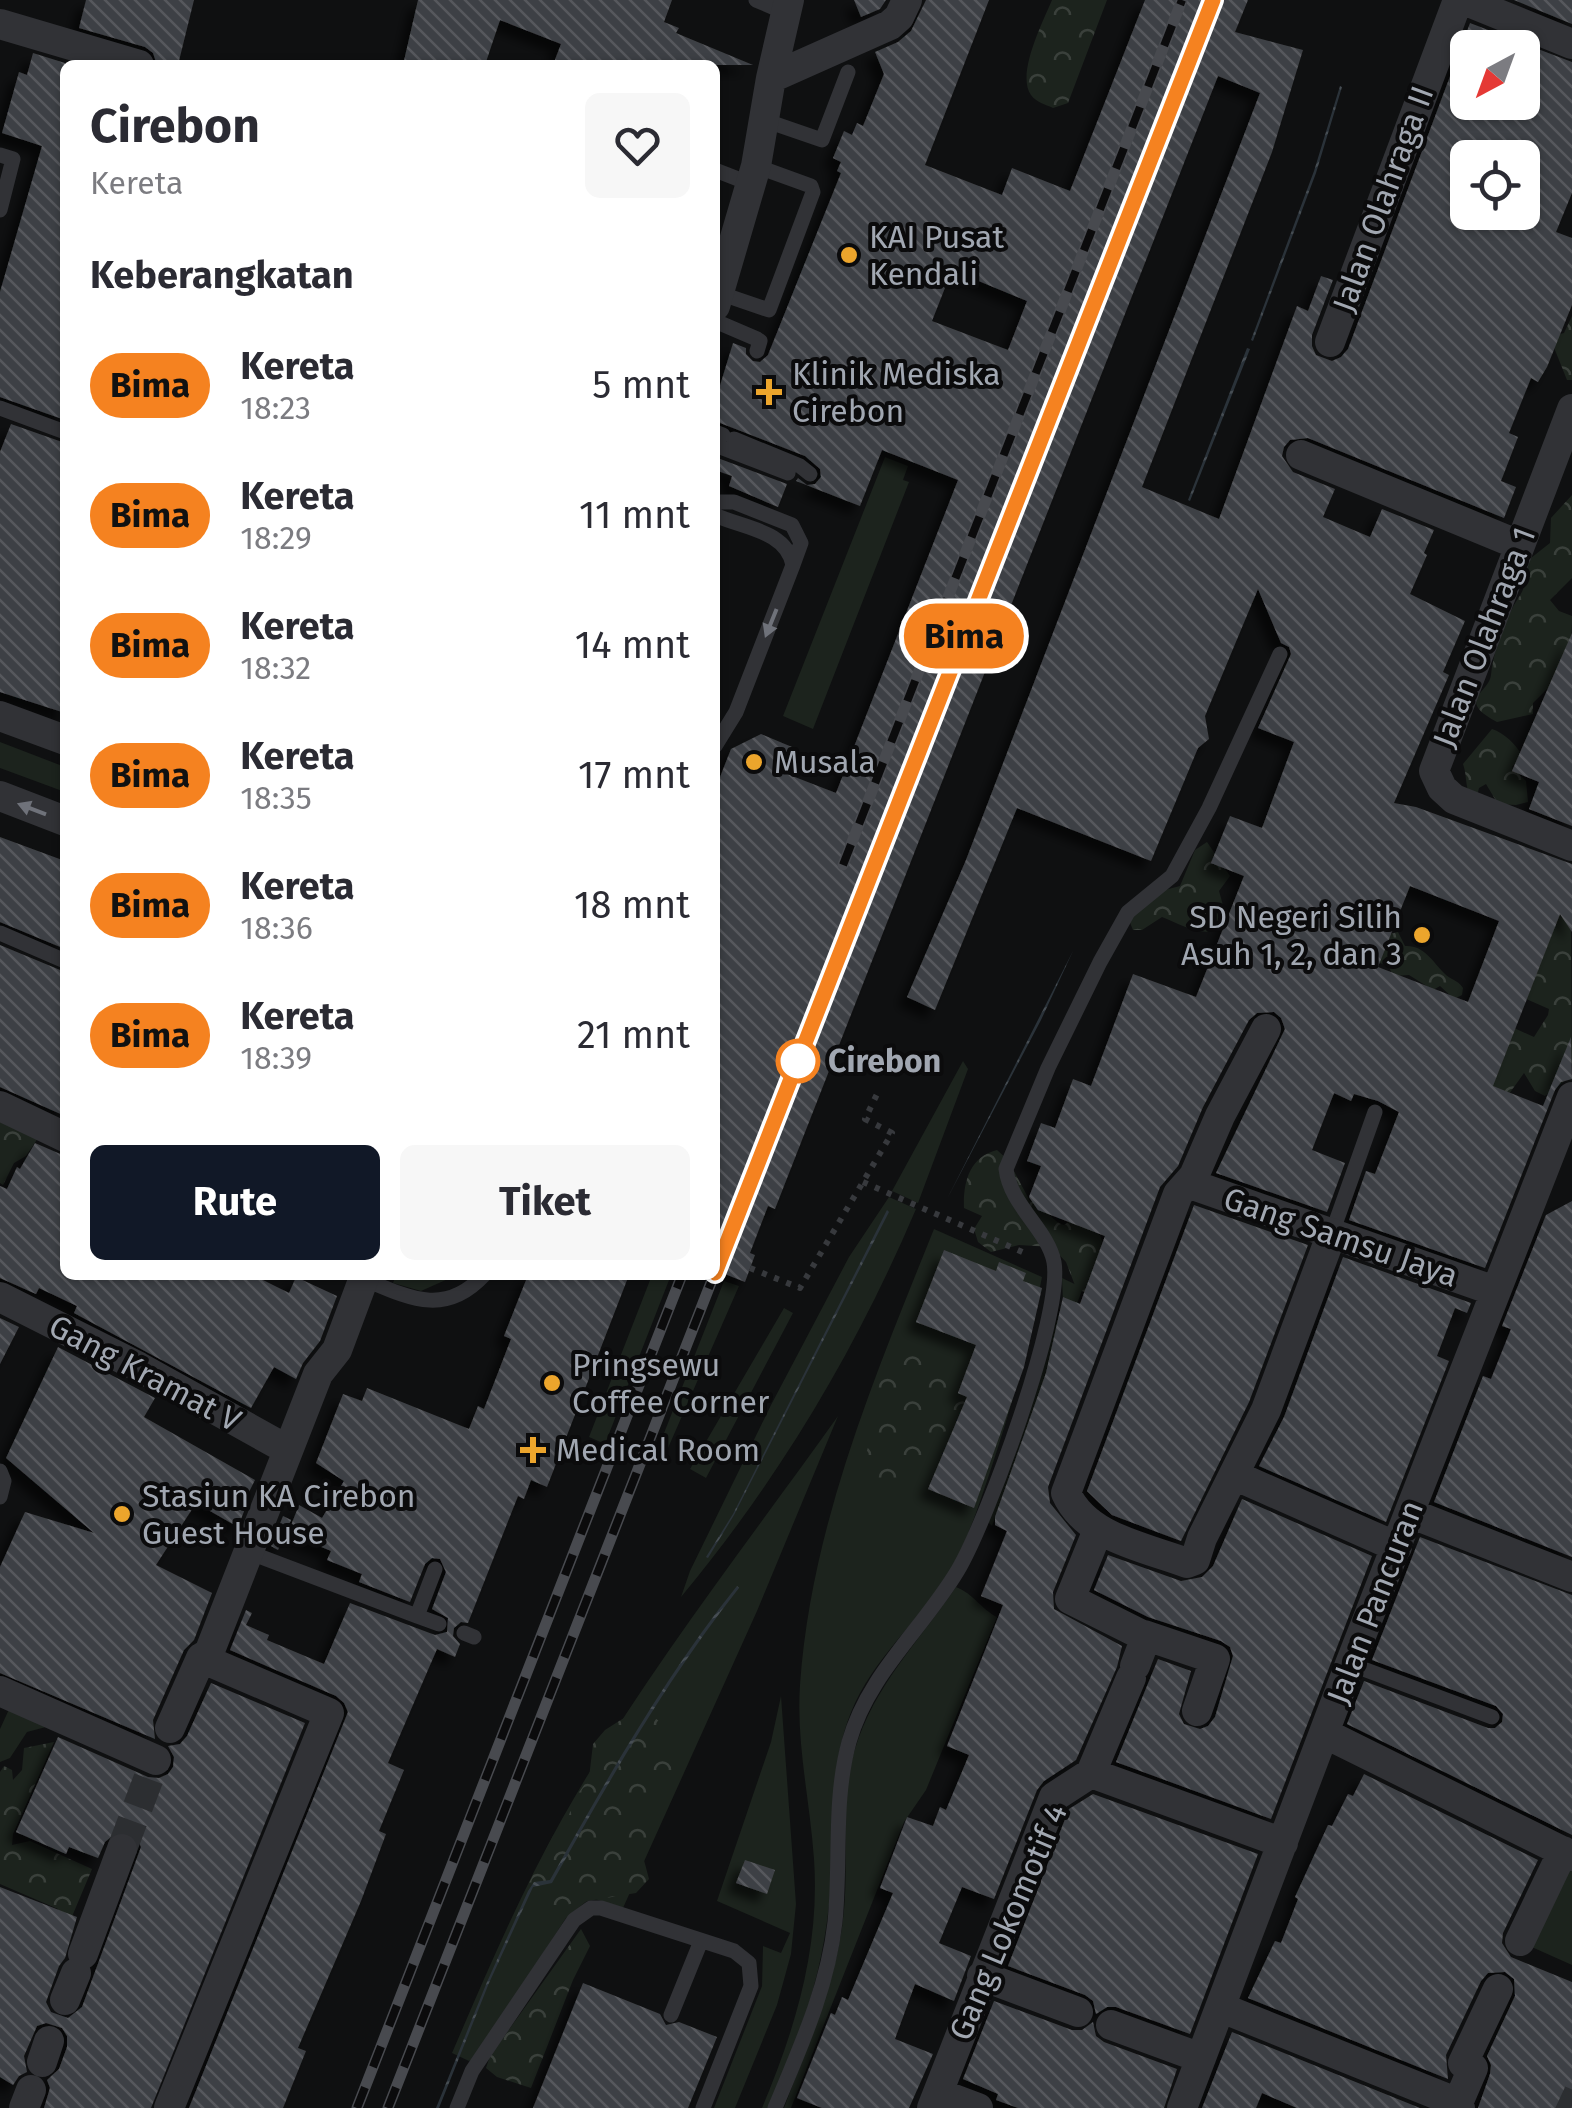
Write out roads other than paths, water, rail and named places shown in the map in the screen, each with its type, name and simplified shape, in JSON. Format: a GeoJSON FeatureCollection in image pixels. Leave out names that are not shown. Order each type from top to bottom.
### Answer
{"type":"FeatureCollection","features":[{"type":"Feature","properties":{"kind":"street"},"geometry":{"type":"LineString","coordinates":[[771,78],[890,25],[907,0]]}},
{"type":"Feature","properties":{"kind":"street"},"geometry":{"type":"LineString","coordinates":[[1461,0],[1572,44]]}},
{"type":"Feature","properties":{"kind":"street","name":"Jalan Olahraga II"},"geometry":{"type":"LineString","coordinates":[[1330,342],[1461,0]]}},
{"type":"Feature","properties":{"kind":"street"},"geometry":{"type":"LineString","coordinates":[[720,293],[754,175],[771,78],[777,4]]}},
{"type":"Feature","properties":{"kind":"street"},"geometry":{"type":"LineString","coordinates":[[0,24],[123,60]]}},
{"type":"Feature","properties":{"kind":"street","name":"Jalan Olahraga 1"},"geometry":{"type":"LineString","coordinates":[[1572,409],[1434,772],[1442,788],[1454,799],[1572,846]]}},
{"type":"Feature","properties":{"kind":"street"},"geometry":{"type":"LineString","coordinates":[[1301,455],[1519,546]]}},
{"type":"Feature","properties":{"kind":"street"},"geometry":{"type":"LineString","coordinates":[[0,716],[60,738]]}},
{"type":"Feature","properties":{"kind":"street"},"geometry":{"type":"LineString","coordinates":[[0,796],[60,819]]}},
{"type":"Feature","properties":{"kind":"street"},"geometry":{"type":"LineString","coordinates":[[1266,1029],[1188,1186],[1178,1194],[1066,1493],[1071,1504],[1098,1530],[1192,1564],[1266,1410],[1332,1233]]}},
{"type":"Feature","properties":{"kind":"street","name":"Jalan Pancuran"},"geometry":{"type":"LineString","coordinates":[[1182,2108],[1495,1291],[1564,1140],[1572,1097]]}},
{"type":"Feature","properties":{"kind":"street"},"geometry":{"type":"LineString","coordinates":[[0,1106],[60,1134]]}},
{"type":"Feature","properties":{"kind":"street","name":"Gang Samsu Jaya"},"geometry":{"type":"LineString","coordinates":[[1188,1186],[1495,1291]]}},
{"type":"Feature","properties":{"kind":"street"},"geometry":{"type":"LineString","coordinates":[[0,1691],[160,1750],[201,1658],[209,1653],[318,1374],[337,1350],[364,1280]]}},
{"type":"Feature","properties":{"kind":"street","name":"Gang Kramat V"},"geometry":{"type":"LineString","coordinates":[[0,1297],[288,1450]]}},
{"type":"Feature","properties":{"kind":"street"},"geometry":{"type":"LineString","coordinates":[[1234,1475],[1396,1546]]}},
{"type":"Feature","properties":{"kind":"street"},"geometry":{"type":"LineString","coordinates":[[1410,1513],[1572,1577]]}},
{"type":"Feature","properties":{"kind":"street"},"geometry":{"type":"LineString","coordinates":[[1098,1530],[1070,1598],[1144,1635],[1214,1659],[1197,1711]]}},
{"type":"Feature","properties":{"kind":"street"},"geometry":{"type":"LineString","coordinates":[[1091,1773],[1146,1639],[1144,1635]]}},
{"type":"Feature","properties":{"kind":"street"},"geometry":{"type":"LineString","coordinates":[[169,2108],[329,1713],[201,1658]]}},
{"type":"Feature","properties":{"kind":"street"},"geometry":{"type":"LineString","coordinates":[[1222,2008],[1459,2106],[1473,2068],[1462,2063],[1567,1853],[1324,1733]]}},
{"type":"Feature","properties":{"kind":"street","name":"Gang Lokomotif 4"},"geometry":{"type":"LineString","coordinates":[[935,2100],[1051,1801],[1091,1773],[1283,1843]]}},
{"type":"Feature","properties":{"kind":"street"},"geometry":{"type":"LineString","coordinates":[[74,1976],[122,1848]]}},
{"type":"Feature","properties":{"kind":"street"},"geometry":{"type":"LineString","coordinates":[[982,1976],[1078,2012]]}},
{"type":"Feature","properties":{"kind":"street"},"geometry":{"type":"LineString","coordinates":[[1111,2025],[1201,2058]]}},
{"type":"Feature","properties":{"kind":"street"},"geometry":{"type":"LineString","coordinates":[[935,2100],[978,2108]]}},
{"type":"Feature","properties":{"kind":"lane"},"geometry":{"type":"LineString","coordinates":[[764,120],[822,140],[848,72]]}},
{"type":"Feature","properties":{"kind":"lane"},"geometry":{"type":"LineString","coordinates":[[0,154],[12,160],[0,210]]}},
{"type":"Feature","properties":{"kind":"lane"},"geometry":{"type":"LineString","coordinates":[[720,171],[810,186],[813,192],[769,310],[720,307]]}},
{"type":"Feature","properties":{"kind":"lane"},"geometry":{"type":"LineString","coordinates":[[720,310],[760,341],[756,351]]}},
{"type":"Feature","properties":{"kind":"lane"},"geometry":{"type":"LineString","coordinates":[[0,408],[60,430]]}},
{"type":"Feature","properties":{"kind":"lane"},"geometry":{"type":"LineString","coordinates":[[722,438],[796,474]]}},
{"type":"Feature","properties":{"kind":"lane"},"geometry":{"type":"LineString","coordinates":[[720,502],[734,502],[792,525],[801,543],[736,712],[720,738]]}},
{"type":"Feature","properties":{"kind":"lane"},"geometry":{"type":"LineString","coordinates":[[720,517],[779,540],[791,555],[793,565]]}},
{"type":"Feature","properties":{"kind":"lane"},"geometry":{"type":"LineString","coordinates":[[775,2108],[805,2037],[827,1970],[835,1921],[838,1804],[850,1738],[862,1705],[885,1668],[942,1594],[972,1542],[1039,1357],[1049,1318],[1054,1266],[1050,1252],[1017,1199],[1006,1169],[1048,1068],[1100,962],[1128,912],[1172,876],[1209,808],[1280,654]]}},
{"type":"Feature","properties":{"kind":"lane"},"geometry":{"type":"LineString","coordinates":[[0,933],[60,959]]}},
{"type":"Feature","properties":{"kind":"lane"},"geometry":{"type":"LineString","coordinates":[[1332,1233],[1376,1112]]}},
{"type":"Feature","properties":{"kind":"lane"},"geometry":{"type":"LineString","coordinates":[[371,1280],[408,1297],[430,1302],[467,1290],[478,1280]]}},
{"type":"Feature","properties":{"kind":"lane"},"geometry":{"type":"LineString","coordinates":[[0,1471],[4,1480],[0,1497]]}},
{"type":"Feature","properties":{"kind":"lane"},"geometry":{"type":"LineString","coordinates":[[248,1552],[439,1624]]}},
{"type":"Feature","properties":{"kind":"lane"},"geometry":{"type":"LineString","coordinates":[[416,1616],[435,1569]]}},
{"type":"Feature","properties":{"kind":"lane"},"geometry":{"type":"LineString","coordinates":[[1350,1664],[1492,1717]]}},
{"type":"Feature","properties":{"kind":"lane"},"geometry":{"type":"LineString","coordinates":[[457,2108],[472,2071],[579,1914],[591,1908],[601,1908],[745,1957],[752,1976],[702,2108]]}},
{"type":"Feature","properties":{"kind":"lane"},"geometry":{"type":"LineString","coordinates":[[672,2014],[701,1940]]}},
{"type":"Feature","properties":{"kind":"water"},"geometry":{"type":"Polygon","coordinates":[[[1340,86],[1316,173],[1253,341],[1314,171],[1340,86]]]}},
{"type":"Feature","properties":{"kind":"water"},"geometry":{"type":"Polygon","coordinates":[[[1247,348],[1250,349],[1190,501],[1188,500],[1247,348]]]}},
{"type":"Feature","properties":{"kind":"water"},"geometry":{"type":"Polygon","coordinates":[[[1073,951],[1041,1020],[947,1199],[1073,951]]]}},
{"type":"Feature","properties":{"kind":"water"},"geometry":{"type":"Polygon","coordinates":[[[887,1210],[734,1515],[706,1557],[733,1514],[887,1210]]]}},
{"type":"Feature","properties":{"kind":"water"},"geometry":{"type":"Polygon","coordinates":[[[737,1586],[640,1731],[552,1883],[533,1887],[436,2108],[528,1891],[534,1882],[550,1880],[661,1692],[737,1586]]]}},
{"type":"Feature","properties":{"kind":"tunnel"},"geometry":{"type":"LineString","coordinates":[[122,1849],[154,1764]]}},
{"type":"Feature","properties":{"kind":"tunnel"},"geometry":{"type":"LineString","coordinates":[[1559,2100],[1572,2106]]}},
{"type":"Feature","properties":{"kind":"railway"},"geometry":{"type":"LineString","coordinates":[[843,865],[1182,0]]}},
{"type":"Feature","properties":{"kind":"railway"},"geometry":{"type":"LineString","coordinates":[[870,876],[1212,0]]}},
{"type":"Feature","properties":{"kind":"railway"},"geometry":{"type":"LineString","coordinates":[[726,1244],[728,1240]]}},
{"type":"Feature","properties":{"kind":"railway"},"geometry":{"type":"LineString","coordinates":[[357,2108],[680,1280]]}},
{"type":"Feature","properties":{"kind":"railway"},"geometry":{"type":"LineString","coordinates":[[388,2108],[712,1280]]}},
{"type":"Feature","properties":{"kind":"train","name":"Bima"},"geometry":{"type":"LineString","coordinates":[[720,1260],[1213,0]]}},
{"type":"Feature","properties":{"kind":"place","name":"KAI Pusat Kendali"},"geometry":{"type":"Point","coordinates":[849,255]}},
{"type":"Feature","properties":{"kind":"place","name":"Klinik Mediska Cirebon"},"geometry":{"type":"Point","coordinates":[769,392]}},
{"type":"Feature","properties":{"kind":"place","name":"Musala"},"geometry":{"type":"Point","coordinates":[754,762]}},
{"type":"Feature","properties":{"kind":"place","name":"SD Negeri Silih Asuh 1, 2, dan 3"},"geometry":{"type":"Point","coordinates":[1422,935]}},
{"type":"Feature","properties":{"kind":"place","name":"Cirebon"},"geometry":{"type":"Point","coordinates":[798,1061]}},
{"type":"Feature","properties":{"kind":"place","name":"Pringsewu Coffee Corner"},"geometry":{"type":"Point","coordinates":[552,1383]}},
{"type":"Feature","properties":{"kind":"place","name":"Medical Room"},"geometry":{"type":"Point","coordinates":[533,1450]}},
{"type":"Feature","properties":{"kind":"place","name":"Stasiun KA Cirebon Guest House"},"geometry":{"type":"Point","coordinates":[122,1514]}}]}
